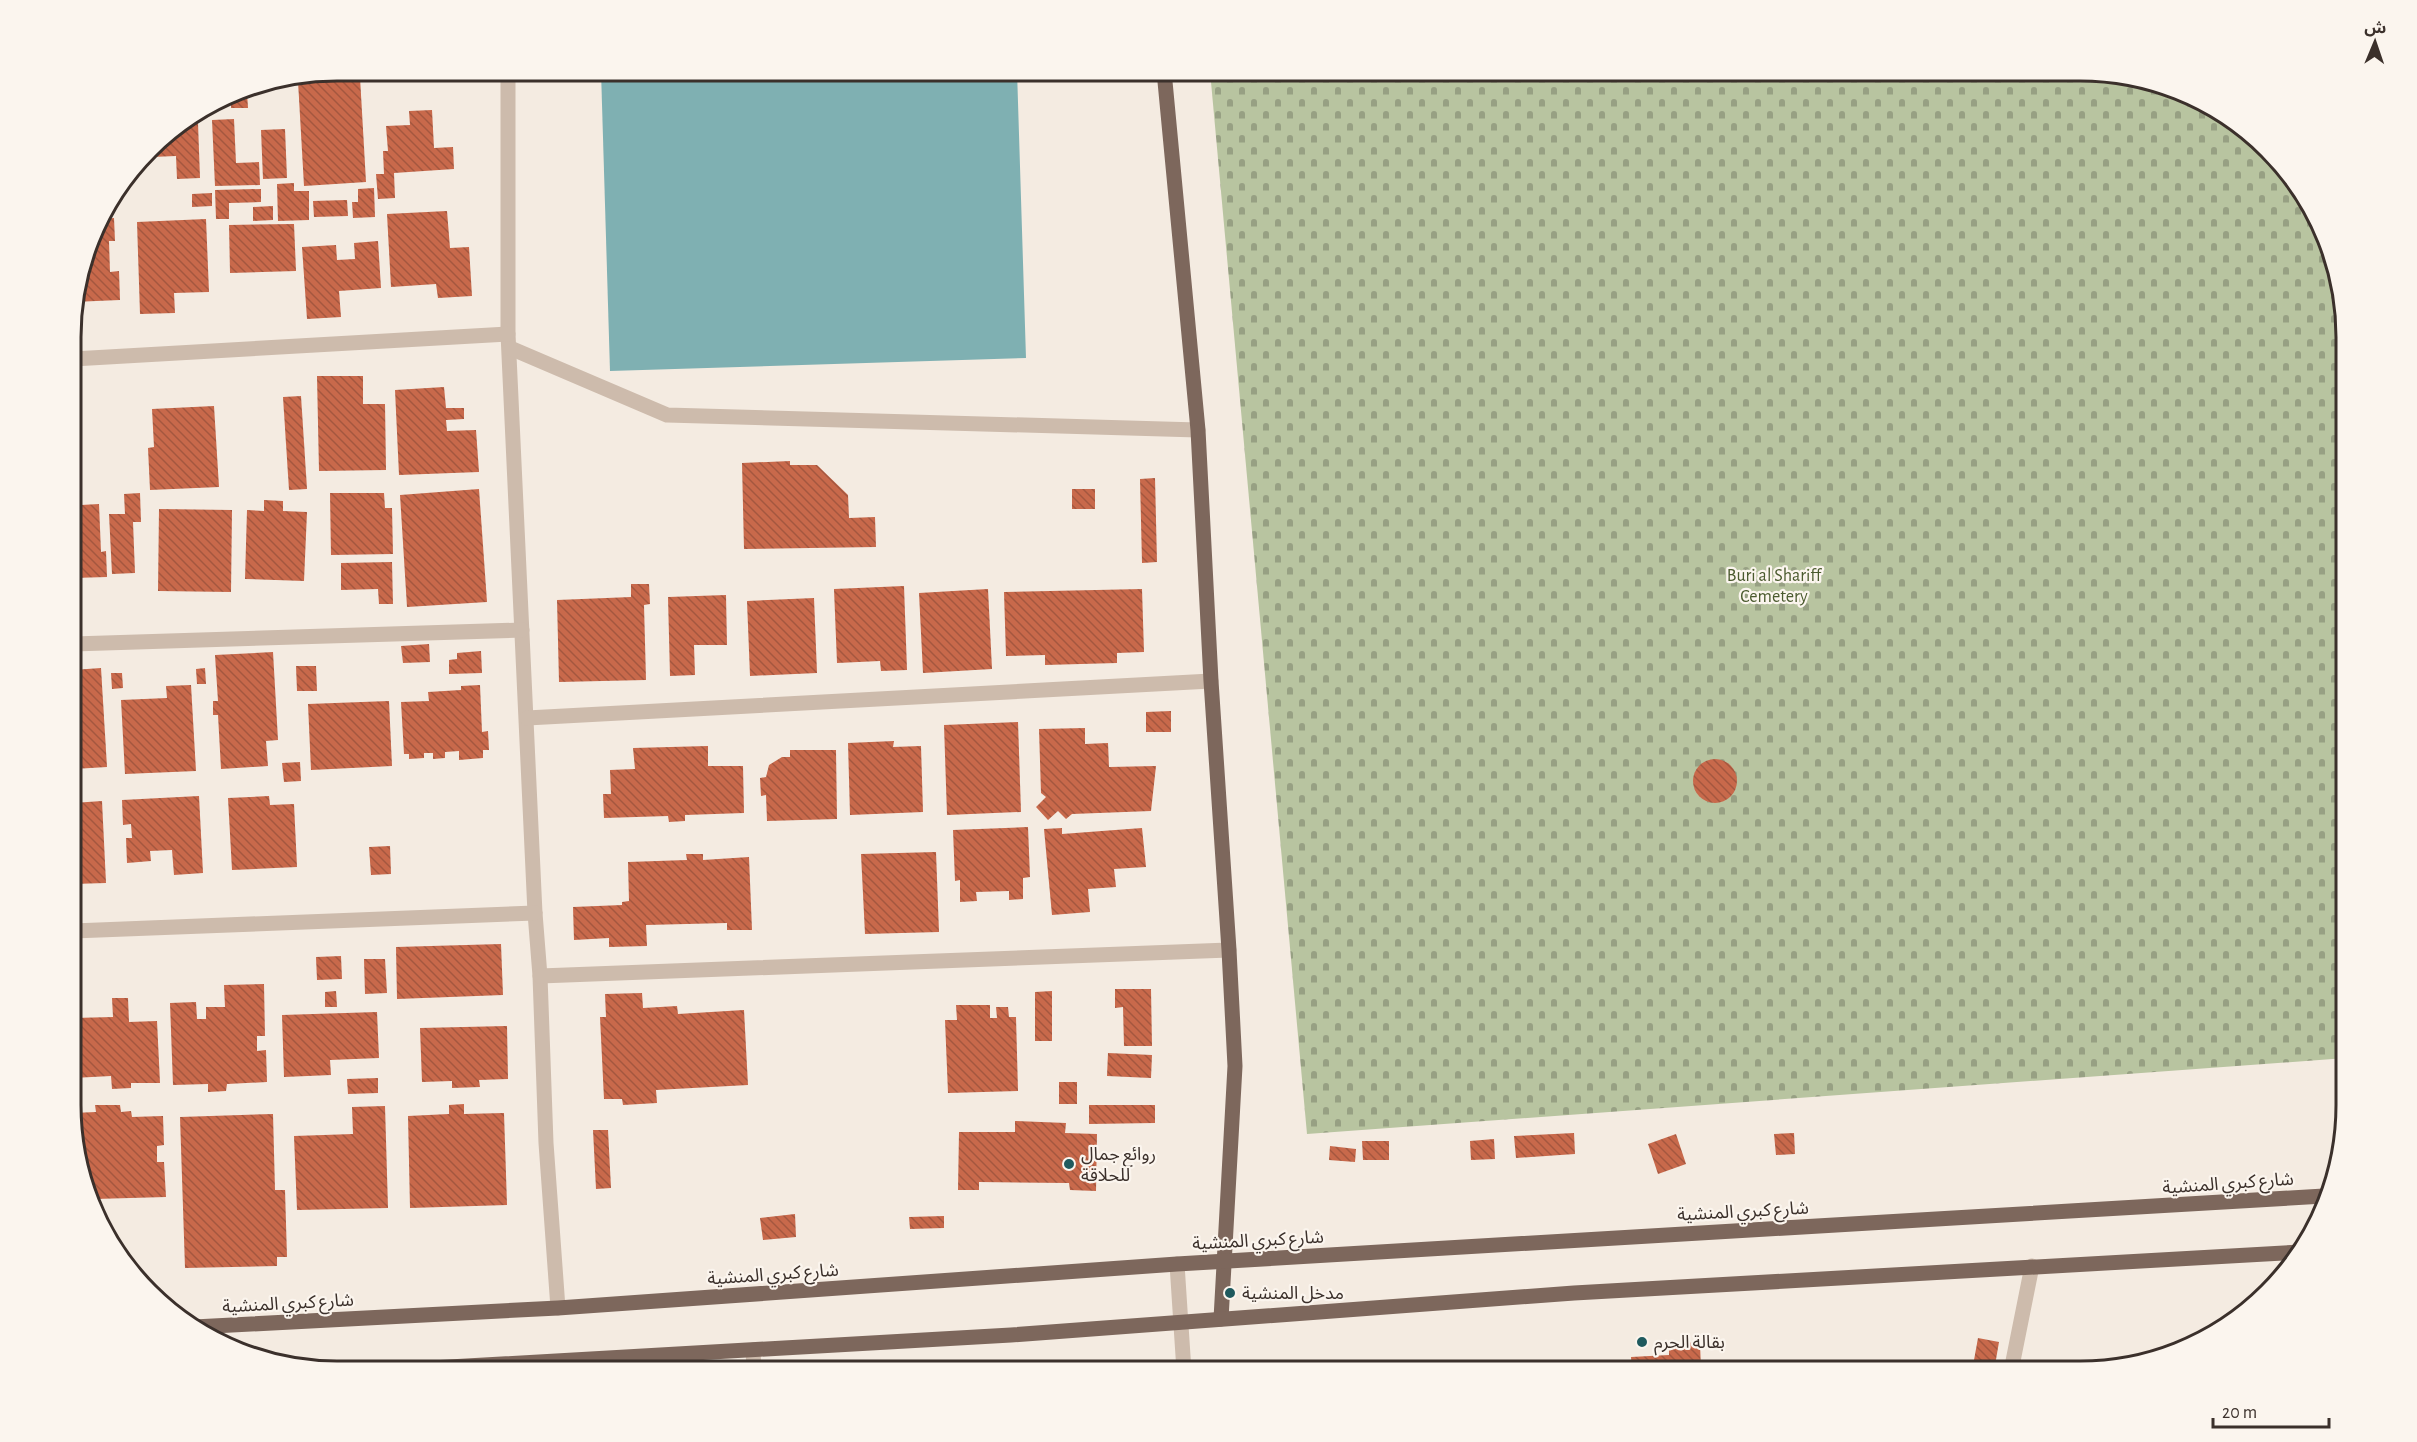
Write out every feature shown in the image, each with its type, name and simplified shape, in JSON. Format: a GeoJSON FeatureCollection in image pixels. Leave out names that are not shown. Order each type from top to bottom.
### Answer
{"type":"FeatureCollection","features":[{"type":"Feature","properties":{"kind":"main road"},"geometry":{"type":"LineString","coordinates":[[1165,81],[1198,430],[1235,1066],[1221,1319]]}},
{"type":"Feature","properties":{"kind":"main road","name":"شارع كبري المنشية"},"geometry":{"type":"LineString","coordinates":[[208,1326],[558,1308],[1178,1264],[2319,1196]]}},
{"type":"Feature","properties":{"kind":"main road"},"geometry":{"type":"LineString","coordinates":[[575,1361],[1182,1324],[1221,1319],[1574,1293],[2289,1253]]}},
{"type":"Feature","properties":{"kind":"street"},"geometry":{"type":"LineString","coordinates":[[508,81],[509,341],[546,1143],[558,1308]]}},
{"type":"Feature","properties":{"kind":"street"},"geometry":{"type":"LineString","coordinates":[[81,359],[509,341],[667,415],[1198,430]]}},
{"type":"Feature","properties":{"kind":"street"},"geometry":{"type":"LineString","coordinates":[[81,644],[522,630]]}},
{"type":"Feature","properties":{"kind":"street"},"geometry":{"type":"LineString","coordinates":[[527,718],[1211,681]]}},
{"type":"Feature","properties":{"kind":"street"},"geometry":{"type":"LineString","coordinates":[[81,931],[535,913]]}},
{"type":"Feature","properties":{"kind":"street"},"geometry":{"type":"LineString","coordinates":[[540,976],[1229,950]]}},
{"type":"Feature","properties":{"kind":"street"},"geometry":{"type":"LineString","coordinates":[[1178,1264],[1184,1361]]}},
{"type":"Feature","properties":{"kind":"street"},"geometry":{"type":"LineString","coordinates":[[2013,1361],[2032,1266]]}},
{"type":"Feature","properties":{"kind":"street"},"geometry":{"type":"LineString","coordinates":[[753,1350],[754,1361]]}},
{"type":"Feature","properties":{"kind":"green space","name":"Buri al Shariff Cemetery"},"geometry":{"type":"Polygon","coordinates":[[[1211,81],[2080,81],[2113,83],[2146,90],[2193,107],[2236,134],[2261,156],[2283,181],[2310,224],[2327,271],[2334,304],[2336,337],[2336,1059],[1307,1134],[1211,81]]]}},
{"type":"Feature","properties":{"kind":"water"},"geometry":{"type":"Polygon","coordinates":[[[601,81],[1017,81],[1026,358],[610,371],[601,81]]]}},
{"type":"Feature","properties":{"kind":"building"},"geometry":{"type":"Polygon","coordinates":[[[360,81],[366,182],[304,186],[298,84],[360,81]]]}},
{"type":"Feature","properties":{"kind":"building"},"geometry":{"type":"Polygon","coordinates":[[[247,97],[248,108],[231,108],[231,104],[247,97]]]}},
{"type":"Feature","properties":{"kind":"building"},"geometry":{"type":"Polygon","coordinates":[[[432,110],[434,148],[453,147],[454,169],[394,173],[395,198],[378,199],[376,174],[384,174],[383,151],[388,151],[386,126],[410,125],[409,111],[432,110]]]}},
{"type":"Feature","properties":{"kind":"building"},"geometry":{"type":"Polygon","coordinates":[[[234,119],[236,163],[259,162],[260,185],[215,186],[212,120],[234,119]]]}},
{"type":"Feature","properties":{"kind":"building"},"geometry":{"type":"Polygon","coordinates":[[[196,123],[200,178],[177,179],[176,156],[155,157],[196,123]]]}},
{"type":"Feature","properties":{"kind":"building"},"geometry":{"type":"Polygon","coordinates":[[[285,129],[287,178],[263,179],[261,130],[285,129]]]}},
{"type":"Feature","properties":{"kind":"building"},"geometry":{"type":"Polygon","coordinates":[[[294,183],[294,191],[309,191],[309,220],[278,221],[277,184],[294,183]]]}},
{"type":"Feature","properties":{"kind":"building"},"geometry":{"type":"Polygon","coordinates":[[[374,188],[375,217],[353,218],[352,202],[358,202],[358,189],[374,188]]]}},
{"type":"Feature","properties":{"kind":"building"},"geometry":{"type":"Polygon","coordinates":[[[261,189],[261,202],[229,203],[229,219],[216,219],[215,190],[261,189]]]}},
{"type":"Feature","properties":{"kind":"building"},"geometry":{"type":"Polygon","coordinates":[[[212,193],[212,206],[192,207],[192,194],[212,193]]]}},
{"type":"Feature","properties":{"kind":"building"},"geometry":{"type":"Polygon","coordinates":[[[347,200],[348,216],[314,217],[313,201],[347,200]]]}},
{"type":"Feature","properties":{"kind":"building"},"geometry":{"type":"Polygon","coordinates":[[[273,206],[273,220],[253,221],[253,207],[273,206]]]}},
{"type":"Feature","properties":{"kind":"building"},"geometry":{"type":"Polygon","coordinates":[[[447,211],[450,248],[469,247],[472,296],[438,298],[436,284],[391,287],[387,214],[447,211]]]}},
{"type":"Feature","properties":{"kind":"building"},"geometry":{"type":"Polygon","coordinates":[[[110,218],[114,218],[115,241],[109,241],[110,272],[119,271],[120,300],[83,302],[100,239],[110,218]]]}},
{"type":"Feature","properties":{"kind":"building"},"geometry":{"type":"Polygon","coordinates":[[[206,219],[209,292],[174,293],[175,313],[140,314],[137,222],[206,219]]]}},
{"type":"Feature","properties":{"kind":"building"},"geometry":{"type":"Polygon","coordinates":[[[294,224],[296,271],[230,273],[229,225],[294,224]]]}},
{"type":"Feature","properties":{"kind":"building"},"geometry":{"type":"Polygon","coordinates":[[[378,241],[381,288],[339,291],[341,317],[307,319],[302,247],[336,245],[337,260],[355,259],[354,243],[378,241]]]}},
{"type":"Feature","properties":{"kind":"building"},"geometry":{"type":"Polygon","coordinates":[[[317,376],[363,376],[363,404],[385,404],[386,470],[319,471],[317,376]]]}},
{"type":"Feature","properties":{"kind":"building"},"geometry":{"type":"Polygon","coordinates":[[[444,387],[446,408],[464,408],[464,419],[446,420],[447,431],[476,430],[479,472],[399,475],[395,390],[444,387]]]}},
{"type":"Feature","properties":{"kind":"building"},"geometry":{"type":"Polygon","coordinates":[[[301,396],[307,489],[289,490],[283,397],[301,396]]]}},
{"type":"Feature","properties":{"kind":"building"},"geometry":{"type":"Polygon","coordinates":[[[214,406],[219,487],[150,490],[148,448],[154,447],[152,409],[214,406]]]}},
{"type":"Feature","properties":{"kind":"building"},"geometry":{"type":"Polygon","coordinates":[[[790,461],[790,465],[817,465],[848,495],[849,518],[875,517],[876,547],[744,549],[742,463],[790,461]]]}},
{"type":"Feature","properties":{"kind":"building"},"geometry":{"type":"Polygon","coordinates":[[[1155,478],[1157,562],[1142,563],[1140,479],[1155,478]]]}},
{"type":"Feature","properties":{"kind":"building"},"geometry":{"type":"Polygon","coordinates":[[[479,489],[487,602],[407,607],[400,495],[479,489]]]}},
{"type":"Feature","properties":{"kind":"building"},"geometry":{"type":"Polygon","coordinates":[[[1072,489],[1095,489],[1095,509],[1072,509],[1072,489]]]}},
{"type":"Feature","properties":{"kind":"building"},"geometry":{"type":"Polygon","coordinates":[[[140,493],[141,522],[133,522],[135,573],[112,574],[109,514],[125,514],[124,494],[140,493]]]}},
{"type":"Feature","properties":{"kind":"building"},"geometry":{"type":"Polygon","coordinates":[[[330,493],[384,493],[385,508],[392,508],[393,554],[331,555],[330,493]]]}},
{"type":"Feature","properties":{"kind":"building"},"geometry":{"type":"Polygon","coordinates":[[[264,500],[283,501],[283,511],[307,512],[304,581],[245,579],[247,510],[264,511],[264,500]]]}},
{"type":"Feature","properties":{"kind":"building"},"geometry":{"type":"Polygon","coordinates":[[[99,504],[101,552],[106,551],[107,577],[81,578],[81,505],[99,504]]]}},
{"type":"Feature","properties":{"kind":"building"},"geometry":{"type":"Polygon","coordinates":[[[159,509],[232,510],[231,592],[158,591],[159,509]]]}},
{"type":"Feature","properties":{"kind":"building"},"geometry":{"type":"Polygon","coordinates":[[[392,562],[393,604],[379,604],[378,589],[341,590],[341,563],[392,562]]]}},
{"type":"Feature","properties":{"kind":"building"},"geometry":{"type":"Polygon","coordinates":[[[631,584],[649,584],[650,604],[644,605],[646,680],[559,682],[557,600],[631,597],[631,584]]]}},
{"type":"Feature","properties":{"kind":"building"},"geometry":{"type":"Polygon","coordinates":[[[904,586],[907,670],[881,671],[880,661],[837,663],[834,589],[904,586]]]}},
{"type":"Feature","properties":{"kind":"building"},"geometry":{"type":"Polygon","coordinates":[[[988,589],[992,669],[923,673],[919,593],[988,589]]]}},
{"type":"Feature","properties":{"kind":"building"},"geometry":{"type":"Polygon","coordinates":[[[1142,589],[1144,652],[1117,653],[1117,663],[1045,665],[1045,655],[1006,656],[1004,592],[1142,589]]]}},
{"type":"Feature","properties":{"kind":"building"},"geometry":{"type":"Polygon","coordinates":[[[726,595],[727,645],[694,645],[695,675],[670,676],[668,597],[726,595]]]}},
{"type":"Feature","properties":{"kind":"building"},"geometry":{"type":"Polygon","coordinates":[[[814,598],[817,673],[750,676],[747,601],[814,598]]]}},
{"type":"Feature","properties":{"kind":"building"},"geometry":{"type":"Polygon","coordinates":[[[429,644],[430,662],[403,663],[401,646],[429,644]]]}},
{"type":"Feature","properties":{"kind":"building"},"geometry":{"type":"Polygon","coordinates":[[[481,651],[482,673],[449,674],[449,660],[457,659],[457,653],[481,651]]]}},
{"type":"Feature","properties":{"kind":"building"},"geometry":{"type":"Polygon","coordinates":[[[273,652],[278,740],[266,741],[268,766],[221,769],[218,715],[213,715],[213,701],[218,701],[215,655],[273,652]]]}},
{"type":"Feature","properties":{"kind":"building"},"geometry":{"type":"Polygon","coordinates":[[[296,666],[316,666],[317,691],[297,691],[296,666]]]}},
{"type":"Feature","properties":{"kind":"building"},"geometry":{"type":"Polygon","coordinates":[[[101,668],[107,767],[81,769],[81,669],[101,668]]]}},
{"type":"Feature","properties":{"kind":"building"},"geometry":{"type":"Polygon","coordinates":[[[205,668],[206,684],[197,684],[196,669],[205,668]]]}},
{"type":"Feature","properties":{"kind":"building"},"geometry":{"type":"Polygon","coordinates":[[[111,673],[122,673],[123,688],[112,689],[111,673]]]}},
{"type":"Feature","properties":{"kind":"building"},"geometry":{"type":"Polygon","coordinates":[[[191,685],[196,771],[125,774],[121,700],[167,698],[166,686],[191,685]]]}},
{"type":"Feature","properties":{"kind":"building"},"geometry":{"type":"Polygon","coordinates":[[[480,685],[482,732],[488,731],[489,750],[483,750],[483,758],[459,760],[459,751],[445,752],[445,758],[433,759],[433,753],[424,753],[424,758],[409,759],[409,754],[404,754],[401,702],[429,701],[428,692],[461,690],[461,686],[480,685]]]}},
{"type":"Feature","properties":{"kind":"building"},"geometry":{"type":"Polygon","coordinates":[[[389,701],[392,766],[311,770],[308,704],[389,701]]]}},
{"type":"Feature","properties":{"kind":"building"},"geometry":{"type":"Polygon","coordinates":[[[1171,711],[1171,732],[1146,732],[1146,712],[1171,711]]]}},
{"type":"Feature","properties":{"kind":"building"},"geometry":{"type":"Polygon","coordinates":[[[1018,722],[1021,812],[947,815],[944,725],[1018,722]]]}},
{"type":"Feature","properties":{"kind":"building"},"geometry":{"type":"Polygon","coordinates":[[[1085,728],[1085,744],[1108,743],[1109,767],[1156,766],[1151,811],[1072,814],[1066,819],[1058,811],[1048,820],[1036,807],[1046,797],[1041,793],[1039,729],[1085,728]]]}},
{"type":"Feature","properties":{"kind":"building"},"geometry":{"type":"Polygon","coordinates":[[[894,741],[893,747],[921,746],[923,812],[850,815],[848,743],[894,741]]]}},
{"type":"Feature","properties":{"kind":"building"},"geometry":{"type":"Polygon","coordinates":[[[708,746],[708,766],[743,766],[744,813],[685,815],[685,821],[669,822],[668,816],[604,818],[603,794],[611,794],[610,770],[635,769],[633,748],[708,746]]]}},
{"type":"Feature","properties":{"kind":"building"},"geometry":{"type":"Polygon","coordinates":[[[790,750],[836,750],[837,819],[767,821],[766,795],[761,796],[760,778],[766,777],[769,765],[782,757],[790,757],[790,750]]]}},
{"type":"Feature","properties":{"kind":"building"},"geometry":{"type":"Polygon","coordinates":[[[1715,759],[1724,760],[1731,765],[1736,772],[1736,790],[1731,797],[1724,802],[1715,803],[1706,802],[1699,797],[1694,790],[1693,781],[1694,772],[1699,765],[1706,760],[1715,759]]]}},
{"type":"Feature","properties":{"kind":"building"},"geometry":{"type":"Polygon","coordinates":[[[300,762],[301,781],[284,782],[282,763],[300,762]]]}},
{"type":"Feature","properties":{"kind":"building"},"geometry":{"type":"Polygon","coordinates":[[[199,796],[203,873],[174,875],[172,850],[150,851],[151,861],[127,863],[126,838],[132,838],[131,824],[123,825],[122,800],[199,796]]]}},
{"type":"Feature","properties":{"kind":"building"},"geometry":{"type":"Polygon","coordinates":[[[269,796],[270,805],[294,804],[297,867],[232,870],[228,798],[269,796]]]}},
{"type":"Feature","properties":{"kind":"building"},"geometry":{"type":"Polygon","coordinates":[[[102,801],[106,883],[81,884],[81,802],[102,801]]]}},
{"type":"Feature","properties":{"kind":"building"},"geometry":{"type":"Polygon","coordinates":[[[1028,827],[1030,877],[1023,878],[1023,899],[1009,900],[1009,891],[976,892],[977,901],[960,902],[960,880],[955,881],[953,830],[1028,827]]]}},
{"type":"Feature","properties":{"kind":"building"},"geometry":{"type":"Polygon","coordinates":[[[1062,828],[1062,834],[1142,828],[1146,867],[1114,869],[1116,887],[1088,889],[1090,912],[1052,915],[1044,829],[1062,828]]]}},
{"type":"Feature","properties":{"kind":"building"},"geometry":{"type":"Polygon","coordinates":[[[390,846],[391,874],[371,875],[369,847],[390,846]]]}},
{"type":"Feature","properties":{"kind":"building"},"geometry":{"type":"Polygon","coordinates":[[[936,852],[939,932],[865,934],[861,854],[936,852]]]}},
{"type":"Feature","properties":{"kind":"building"},"geometry":{"type":"Polygon","coordinates":[[[686,854],[703,854],[703,860],[749,857],[752,930],[727,930],[727,923],[646,925],[647,946],[609,947],[609,938],[574,940],[573,907],[622,905],[622,902],[629,901],[628,862],[687,860],[686,854]]]}},
{"type":"Feature","properties":{"kind":"building"},"geometry":{"type":"Polygon","coordinates":[[[501,944],[503,995],[397,999],[396,947],[501,944]]]}},
{"type":"Feature","properties":{"kind":"building"},"geometry":{"type":"Polygon","coordinates":[[[341,956],[342,979],[317,980],[316,957],[341,956]]]}},
{"type":"Feature","properties":{"kind":"building"},"geometry":{"type":"Polygon","coordinates":[[[364,959],[385,959],[387,993],[365,994],[364,959]]]}},
{"type":"Feature","properties":{"kind":"building"},"geometry":{"type":"Polygon","coordinates":[[[264,984],[265,1036],[257,1036],[257,1051],[266,1050],[267,1082],[227,1084],[226,1091],[208,1092],[208,1084],[173,1085],[170,1003],[196,1002],[197,1019],[206,1019],[206,1007],[225,1007],[224,985],[264,984]]]}},
{"type":"Feature","properties":{"kind":"building"},"geometry":{"type":"Polygon","coordinates":[[[1115,989],[1151,989],[1152,1046],[1124,1046],[1123,1007],[1115,1008],[1115,989]]]}},
{"type":"Feature","properties":{"kind":"building"},"geometry":{"type":"Polygon","coordinates":[[[336,991],[337,1007],[325,1007],[325,992],[336,991]]]}},
{"type":"Feature","properties":{"kind":"building"},"geometry":{"type":"Polygon","coordinates":[[[1052,991],[1052,1041],[1035,1041],[1035,992],[1052,991]]]}},
{"type":"Feature","properties":{"kind":"building"},"geometry":{"type":"Polygon","coordinates":[[[642,993],[643,1008],[677,1006],[678,1014],[744,1010],[748,1085],[656,1090],[657,1103],[623,1105],[622,1099],[604,1099],[600,1017],[606,1017],[605,994],[642,993]]]}},
{"type":"Feature","properties":{"kind":"building"},"geometry":{"type":"Polygon","coordinates":[[[112,998],[128,998],[129,1022],[157,1021],[160,1083],[131,1083],[131,1088],[112,1089],[111,1076],[81,1078],[81,1018],[113,1017],[112,998]]]}},
{"type":"Feature","properties":{"kind":"building"},"geometry":{"type":"Polygon","coordinates":[[[956,1005],[990,1005],[990,1018],[997,1018],[996,1007],[1008,1007],[1009,1017],[1016,1017],[1018,1091],[948,1093],[945,1020],[957,1020],[956,1005]]]}},
{"type":"Feature","properties":{"kind":"building"},"geometry":{"type":"Polygon","coordinates":[[[377,1012],[379,1058],[330,1060],[331,1075],[284,1077],[282,1015],[377,1012]]]}},
{"type":"Feature","properties":{"kind":"building"},"geometry":{"type":"Polygon","coordinates":[[[507,1026],[508,1079],[479,1080],[480,1087],[452,1088],[452,1081],[422,1082],[420,1028],[507,1026]]]}},
{"type":"Feature","properties":{"kind":"building"},"geometry":{"type":"Polygon","coordinates":[[[1108,1053],[1152,1055],[1151,1078],[1107,1076],[1108,1053]]]}},
{"type":"Feature","properties":{"kind":"building"},"geometry":{"type":"Polygon","coordinates":[[[378,1078],[378,1093],[348,1094],[347,1079],[378,1078]]]}},
{"type":"Feature","properties":{"kind":"building"},"geometry":{"type":"Polygon","coordinates":[[[1059,1082],[1077,1082],[1077,1104],[1059,1104],[1059,1082]]]}},
{"type":"Feature","properties":{"kind":"building"},"geometry":{"type":"Polygon","coordinates":[[[464,1104],[464,1114],[504,1113],[507,1205],[410,1208],[408,1116],[449,1114],[449,1105],[464,1104]]]}},
{"type":"Feature","properties":{"kind":"building"},"geometry":{"type":"Polygon","coordinates":[[[95,1105],[120,1105],[121,1112],[131,1111],[132,1117],[163,1116],[164,1145],[157,1146],[157,1162],[164,1162],[166,1197],[99,1199],[86,1155],[81,1113],[96,1112],[95,1105]]]}},
{"type":"Feature","properties":{"kind":"building"},"geometry":{"type":"Polygon","coordinates":[[[1089,1105],[1155,1105],[1155,1123],[1089,1124],[1089,1105]]]}},
{"type":"Feature","properties":{"kind":"building"},"geometry":{"type":"Polygon","coordinates":[[[385,1106],[388,1208],[297,1210],[294,1136],[353,1134],[352,1107],[385,1106]]]}},
{"type":"Feature","properties":{"kind":"building"},"geometry":{"type":"Polygon","coordinates":[[[273,1114],[275,1190],[285,1190],[287,1257],[277,1257],[277,1266],[185,1268],[180,1117],[273,1114]]]}},
{"type":"Feature","properties":{"kind":"building"},"geometry":{"type":"Polygon","coordinates":[[[1015,1121],[1066,1123],[1065,1133],[1097,1134],[1096,1191],[1070,1190],[1069,1183],[979,1182],[979,1190],[958,1190],[959,1132],[1015,1132],[1015,1121]]]}},
{"type":"Feature","properties":{"kind":"building"},"geometry":{"type":"Polygon","coordinates":[[[593,1130],[608,1130],[611,1188],[596,1189],[593,1130]]]}},
{"type":"Feature","properties":{"kind":"building"},"geometry":{"type":"Polygon","coordinates":[[[1574,1133],[1575,1154],[1516,1158],[1514,1136],[1574,1133]]]}},
{"type":"Feature","properties":{"kind":"building"},"geometry":{"type":"Polygon","coordinates":[[[1794,1133],[1795,1154],[1776,1155],[1774,1134],[1794,1133]]]}},
{"type":"Feature","properties":{"kind":"building"},"geometry":{"type":"Polygon","coordinates":[[[1676,1134],[1686,1164],[1658,1174],[1648,1144],[1676,1134]]]}},
{"type":"Feature","properties":{"kind":"building"},"geometry":{"type":"Polygon","coordinates":[[[1494,1139],[1495,1159],[1471,1160],[1470,1141],[1494,1139]]]}},
{"type":"Feature","properties":{"kind":"building"},"geometry":{"type":"Polygon","coordinates":[[[1362,1141],[1389,1141],[1389,1160],[1363,1160],[1362,1141]]]}},
{"type":"Feature","properties":{"kind":"building"},"geometry":{"type":"Polygon","coordinates":[[[1330,1146],[1356,1149],[1355,1162],[1329,1160],[1330,1146]]]}},
{"type":"Feature","properties":{"kind":"building"},"geometry":{"type":"Polygon","coordinates":[[[795,1214],[796,1237],[763,1240],[760,1218],[795,1214]]]}},
{"type":"Feature","properties":{"kind":"building"},"geometry":{"type":"Polygon","coordinates":[[[944,1216],[944,1228],[910,1229],[909,1217],[944,1216]]]}},
{"type":"Feature","properties":{"kind":"building"},"geometry":{"type":"Polygon","coordinates":[[[1978,1338],[1999,1342],[1996,1361],[1974,1361],[1978,1338]]]}},
{"type":"Feature","properties":{"kind":"building"},"geometry":{"type":"Polygon","coordinates":[[[1700,1342],[1701,1361],[1631,1361],[1631,1357],[1669,1355],[1669,1344],[1700,1342]]]}},
{"type":"Feature","properties":{"kind":"place","name":"روائع جمال للحلاقة"},"geometry":{"type":"Point","coordinates":[1069,1164]}},
{"type":"Feature","properties":{"kind":"place","name":"مدخل المنشية"},"geometry":{"type":"Point","coordinates":[1230,1293]}},
{"type":"Feature","properties":{"kind":"place","name":"بقالة الحرم"},"geometry":{"type":"Point","coordinates":[1642,1342]}}]}
